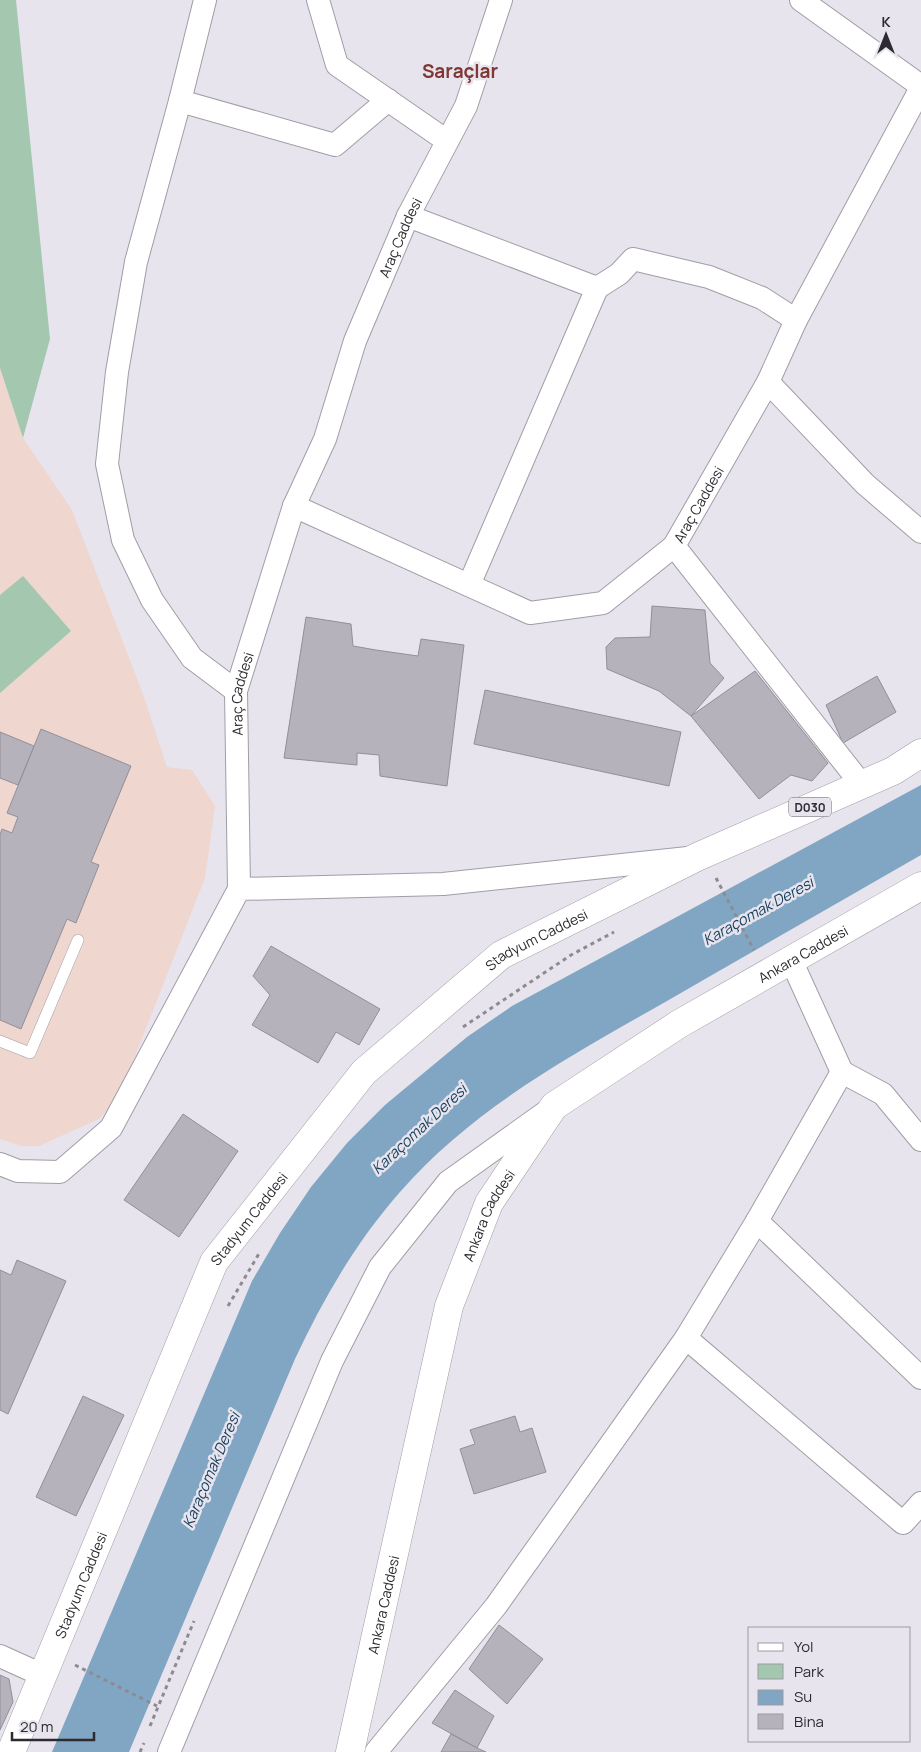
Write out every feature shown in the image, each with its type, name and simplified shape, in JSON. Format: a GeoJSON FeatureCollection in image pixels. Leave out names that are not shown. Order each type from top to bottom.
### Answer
{"type":"FeatureCollection","features":[{"type":"Feature","properties":{"kind":"main road","name":"D030"},"geometry":{"type":"LineString","coordinates":[[697,857],[893,771],[921,753]]}},
{"type":"Feature","properties":{"kind":"main road","name":"Stadyum Caddesi"},"geometry":{"type":"LineString","coordinates":[[11,1752],[214,1262],[364,1072],[502,955],[697,857]]}},
{"type":"Feature","properties":{"kind":"main road","name":"Ankara Caddesi"},"geometry":{"type":"LineString","coordinates":[[350,1752],[450,1306],[489,1203],[554,1106],[679,1024],[921,886]]}},
{"type":"Feature","properties":{"kind":"street"},"geometry":{"type":"LineString","coordinates":[[205,0],[180,101],[136,262],[117,372],[107,464],[123,540],[152,600],[192,658],[236,691]]}},
{"type":"Feature","properties":{"kind":"street"},"geometry":{"type":"LineString","coordinates":[[318,0],[337,64],[447,141]]}},
{"type":"Feature","properties":{"kind":"street","name":"Araç Caddesi"},"geometry":{"type":"LineString","coordinates":[[239,889],[236,691],[294,506],[325,439],[355,341],[408,216],[466,106],[501,0]]}},
{"type":"Feature","properties":{"kind":"street"},"geometry":{"type":"LineString","coordinates":[[802,0],[921,87]]}},
{"type":"Feature","properties":{"kind":"street","name":"Araç Caddesi"},"geometry":{"type":"LineString","coordinates":[[294,506],[530,613],[603,603],[674,546],[768,382],[796,320],[921,87]]}},
{"type":"Feature","properties":{"kind":"street"},"geometry":{"type":"LineString","coordinates":[[180,101],[334,145],[388,100]]}},
{"type":"Feature","properties":{"kind":"street"},"geometry":{"type":"LineString","coordinates":[[408,216],[597,288]]}},
{"type":"Feature","properties":{"kind":"street"},"geometry":{"type":"LineString","coordinates":[[469,585],[597,288],[619,274],[633,259],[709,276],[762,298],[796,320]]}},
{"type":"Feature","properties":{"kind":"street"},"geometry":{"type":"LineString","coordinates":[[768,382],[865,484],[921,532]]}},
{"type":"Feature","properties":{"kind":"street"},"geometry":{"type":"LineString","coordinates":[[674,546],[862,784]]}},
{"type":"Feature","properties":{"kind":"street"},"geometry":{"type":"LineString","coordinates":[[0,1164],[18,1171],[60,1172],[111,1128],[239,889],[443,884],[697,857]]}},
{"type":"Feature","properties":{"kind":"street"},"geometry":{"type":"LineString","coordinates":[[790,960],[842,1072],[883,1094],[921,1140]]}},
{"type":"Feature","properties":{"kind":"street"},"geometry":{"type":"LineString","coordinates":[[376,1752],[496,1606],[686,1338],[757,1221],[842,1072]]}},
{"type":"Feature","properties":{"kind":"street"},"geometry":{"type":"LineString","coordinates":[[169,1752],[332,1361],[380,1267],[448,1182],[554,1106]]}},
{"type":"Feature","properties":{"kind":"street"},"geometry":{"type":"LineString","coordinates":[[757,1221],[921,1378]]}},
{"type":"Feature","properties":{"kind":"street"},"geometry":{"type":"LineString","coordinates":[[686,1338],[903,1523],[921,1502]]}},
{"type":"Feature","properties":{"kind":"street"},"geometry":{"type":"LineString","coordinates":[[0,1656],[42,1675]]}},
{"type":"Feature","properties":{"kind":"lane"},"geometry":{"type":"LineString","coordinates":[[0,1040],[30,1053],[78,940]]}},
{"type":"Feature","properties":{"kind":"path"},"geometry":{"type":"LineString","coordinates":[[707,882],[724,873]]}},
{"type":"Feature","properties":{"kind":"path"},"geometry":{"type":"LineString","coordinates":[[716,878],[758,957]]}},
{"type":"Feature","properties":{"kind":"path"},"geometry":{"type":"LineString","coordinates":[[460,1029],[571,955],[622,928]]}},
{"type":"Feature","properties":{"kind":"path"},"geometry":{"type":"LineString","coordinates":[[72,1664],[157,1706]]}},
{"type":"Feature","properties":{"kind":"shaded area"},"geometry":{"type":"Polygon","coordinates":[[[0,368],[23,438],[72,510],[143,694],[167,767],[192,770],[215,806],[205,878],[119,1097],[99,1119],[39,1146],[21,1146],[0,1139],[0,368]]]}},
{"type":"Feature","properties":{"kind":"green space"},"geometry":{"type":"Polygon","coordinates":[[[0,0],[16,0],[50,339],[23,438],[0,368],[0,0]]]}},
{"type":"Feature","properties":{"kind":"green space"},"geometry":{"type":"Polygon","coordinates":[[[23,576],[71,631],[0,693],[0,595],[23,576]]]}},
{"type":"Feature","properties":{"kind":"water","name":"Karaçomak Deresi"},"geometry":{"type":"Polygon","coordinates":[[[921,785],[921,855],[595,1042],[525,1085],[459,1134],[400,1192],[355,1251],[329,1293],[295,1359],[129,1752],[52,1752],[252,1281],[280,1233],[311,1187],[347,1143],[385,1105],[467,1037],[512,1006],[921,785]]]}},
{"type":"Feature","properties":{"kind":"building"},"geometry":{"type":"Polygon","coordinates":[[[652,606],[705,610],[710,663],[724,678],[691,716],[659,691],[607,669],[606,647],[615,638],[650,637],[652,606]]]}},
{"type":"Feature","properties":{"kind":"building"},"geometry":{"type":"Polygon","coordinates":[[[306,617],[351,624],[353,646],[418,656],[421,639],[464,645],[447,786],[380,776],[379,755],[357,753],[357,765],[284,758],[306,617]]]}},
{"type":"Feature","properties":{"kind":"building"},"geometry":{"type":"Polygon","coordinates":[[[755,671],[828,763],[812,781],[791,775],[759,799],[691,716],[755,671]]]}},
{"type":"Feature","properties":{"kind":"building"},"geometry":{"type":"Polygon","coordinates":[[[877,676],[896,712],[843,743],[826,705],[877,676]]]}},
{"type":"Feature","properties":{"kind":"building"},"geometry":{"type":"Polygon","coordinates":[[[485,690],[681,732],[669,786],[474,744],[485,690]]]}},
{"type":"Feature","properties":{"kind":"building"},"geometry":{"type":"Polygon","coordinates":[[[41,729],[131,766],[91,862],[99,865],[76,923],[67,919],[21,1029],[0,1020],[0,835],[2,829],[12,833],[18,817],[7,813],[41,729]]]}},
{"type":"Feature","properties":{"kind":"building"},"geometry":{"type":"Polygon","coordinates":[[[0,732],[34,746],[18,785],[0,778],[0,732]]]}},
{"type":"Feature","properties":{"kind":"building"},"geometry":{"type":"Polygon","coordinates":[[[271,946],[380,1009],[359,1045],[336,1032],[318,1063],[252,1025],[270,995],[253,976],[271,946]]]}},
{"type":"Feature","properties":{"kind":"building"},"geometry":{"type":"Polygon","coordinates":[[[183,1114],[238,1151],[179,1237],[124,1200],[183,1114]]]}},
{"type":"Feature","properties":{"kind":"building"},"geometry":{"type":"Polygon","coordinates":[[[17,1260],[66,1281],[8,1414],[0,1410],[0,1270],[11,1275],[17,1260]]]}},
{"type":"Feature","properties":{"kind":"building"},"geometry":{"type":"Polygon","coordinates":[[[83,1396],[124,1415],[76,1516],[36,1497],[83,1396]]]}},
{"type":"Feature","properties":{"kind":"building"},"geometry":{"type":"Polygon","coordinates":[[[515,1416],[520,1432],[532,1428],[546,1472],[474,1494],[460,1449],[475,1444],[470,1430],[515,1416]]]}},
{"type":"Feature","properties":{"kind":"building"},"geometry":{"type":"Polygon","coordinates":[[[499,1625],[543,1659],[507,1704],[469,1669],[499,1625]]]}},
{"type":"Feature","properties":{"kind":"building"},"geometry":{"type":"Polygon","coordinates":[[[0,1675],[9,1679],[13,1702],[0,1730],[0,1675]]]}},
{"type":"Feature","properties":{"kind":"building"},"geometry":{"type":"Polygon","coordinates":[[[455,1690],[494,1716],[477,1748],[432,1723],[455,1690]]]}},
{"type":"Feature","properties":{"kind":"building"},"geometry":{"type":"Polygon","coordinates":[[[451,1734],[477,1748],[486,1752],[441,1752],[451,1734]]]}},
{"type":"Feature","properties":{"kind":"district","name":"Saraçlar"},"geometry":{"type":"Point","coordinates":[460,71]}}]}
